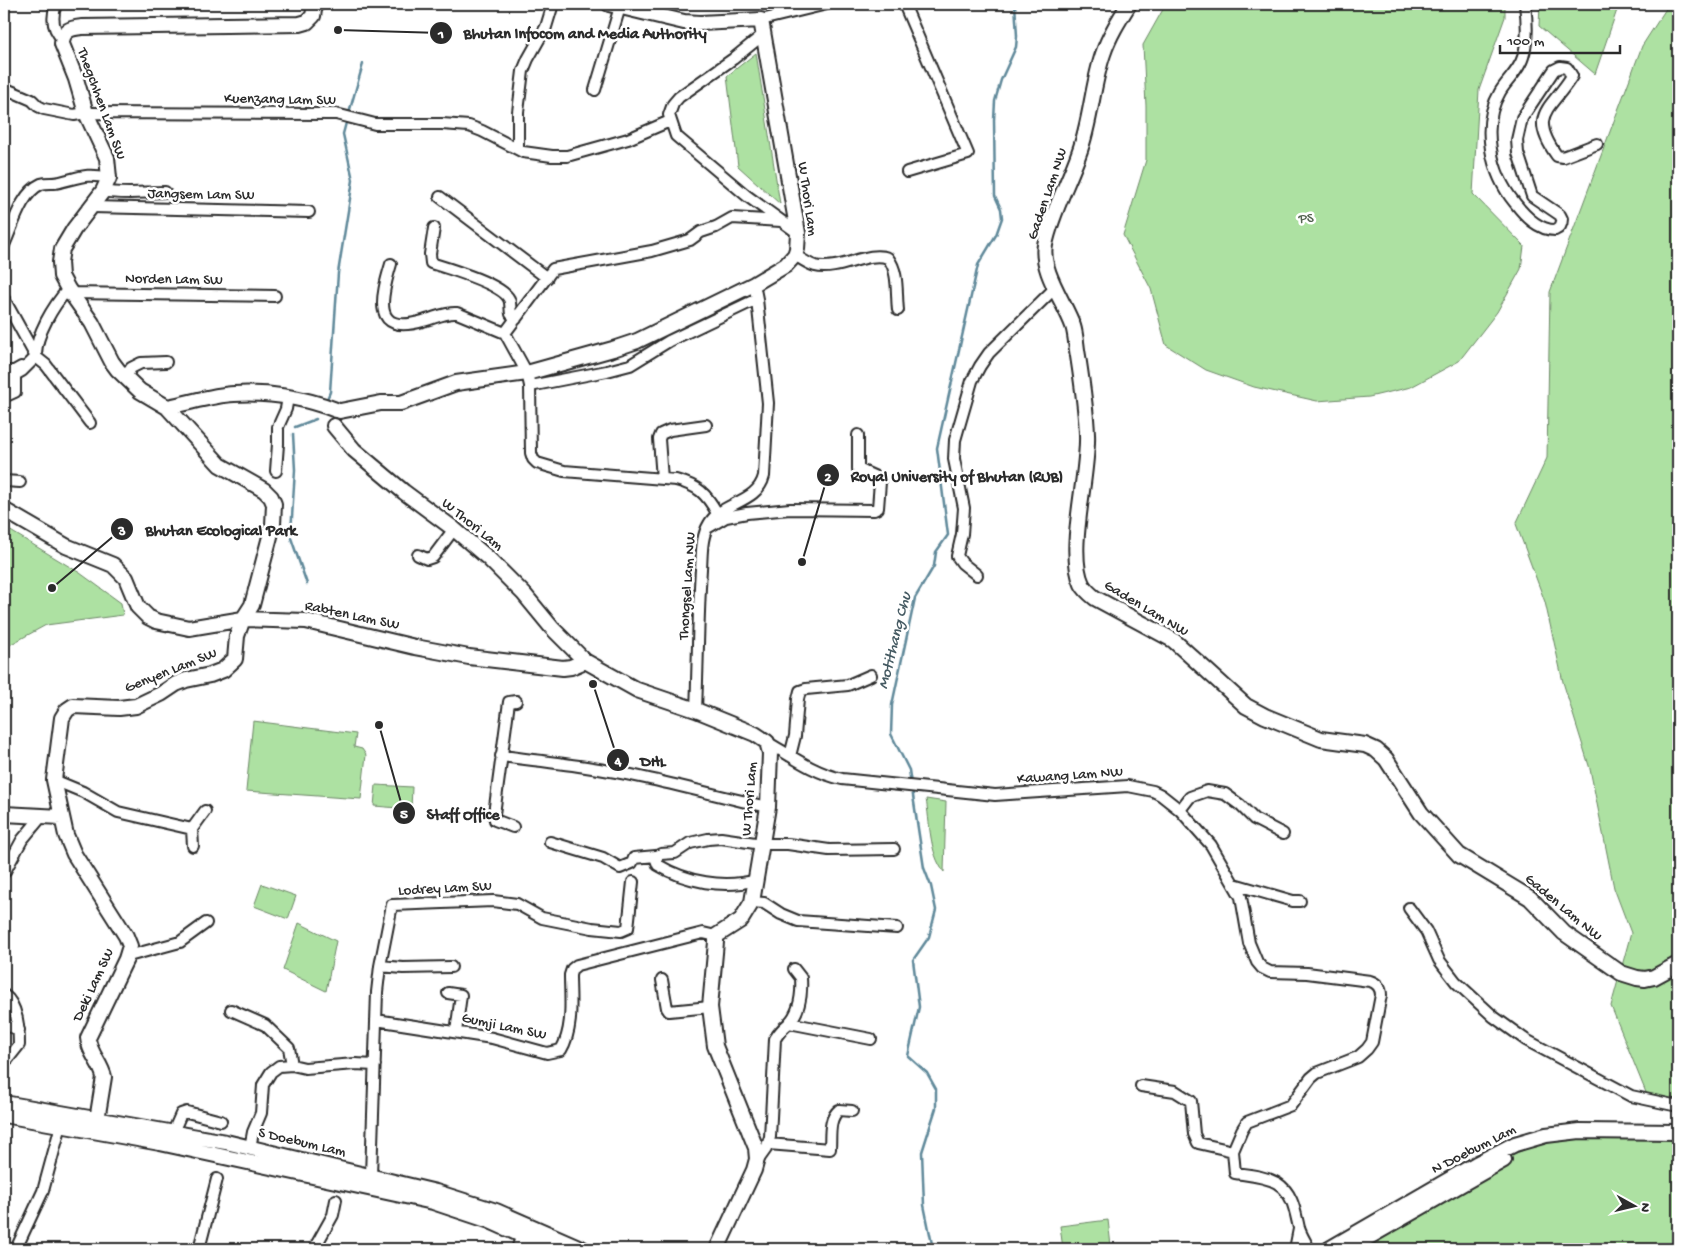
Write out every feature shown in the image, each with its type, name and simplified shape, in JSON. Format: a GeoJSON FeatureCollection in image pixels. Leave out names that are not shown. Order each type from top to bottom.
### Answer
{"type":"FeatureCollection","features":[{"type":"Feature","properties":{"kind":"main road","name":"Thegchhen Lam SW"},"geometry":{"type":"LineString","coordinates":[[167,407],[140,390],[112,362],[92,323],[61,276],[62,249],[74,229],[103,191],[109,178],[109,166],[105,152],[86,113],[76,79],[62,44],[62,38],[67,30],[82,27],[300,24],[307,22],[313,16],[316,4]]}},
{"type":"Feature","properties":{"kind":"main road","name":"Gaden Lam NW"},"geometry":{"type":"LineString","coordinates":[[1129,4],[1112,33],[1103,54],[1080,153],[1067,183],[1045,246],[1045,258],[1055,288],[1073,327],[1082,379],[1087,428],[1087,457],[1077,544],[1079,575],[1082,584],[1087,592],[1106,605],[1173,640],[1246,706],[1265,716],[1322,739],[1365,745],[1376,750],[1386,759],[1421,813],[1459,855],[1519,890],[1540,907],[1564,933],[1620,972],[1646,979],[1654,977],[1678,964]]}},
{"type":"Feature","properties":{"kind":"main road"},"geometry":{"type":"LineString","coordinates":[[615,5],[684,22],[762,27]]}},
{"type":"Feature","properties":{"kind":"main road","name":"W Thori Lam"},"geometry":{"type":"LineString","coordinates":[[716,936],[741,920],[752,902],[768,807],[770,753],[767,742],[755,734],[696,710],[642,692],[585,662],[552,628],[524,594],[488,558],[354,450],[338,418],[364,405],[401,403],[456,383],[529,380],[637,340],[754,284],[786,265],[795,255],[798,233],[762,27]]}},
{"type":"Feature","properties":{"kind":"main road"},"geometry":{"type":"LineString","coordinates":[[167,407],[233,394],[288,397],[305,401],[338,418]]}},
{"type":"Feature","properties":{"kind":"main road","name":"Genyen Lam SW"},"geometry":{"type":"LineString","coordinates":[[61,818],[54,780],[62,718],[67,710],[79,705],[119,708],[136,706],[161,694],[176,684],[223,670],[235,658],[237,636],[242,619],[252,606],[273,525],[274,504],[272,497],[264,490],[220,465],[167,407]]}},
{"type":"Feature","properties":{"kind":"main road","name":"Rabten Lam SW"},"geometry":{"type":"LineString","coordinates":[[4,510],[66,546],[113,565],[126,578],[138,607],[148,617],[189,628],[242,619],[306,621],[415,647],[468,657],[563,668],[585,662]]}},
{"type":"Feature","properties":{"kind":"main road"},"geometry":{"type":"LineString","coordinates":[[4,814],[61,818]]}},
{"type":"Feature","properties":{"kind":"main road","name":"Deki Lam SW"},"geometry":{"type":"LineString","coordinates":[[61,818],[74,854],[126,936],[130,946],[128,954],[88,1038],[89,1047],[103,1071],[104,1077],[97,1120]]}},
{"type":"Feature","properties":{"kind":"main road"},"geometry":{"type":"LineString","coordinates":[[716,936],[710,1008],[715,1046],[756,1148],[754,1170],[717,1249]]}},
{"type":"Feature","properties":{"kind":"main road","name":"S Doebum Lam"},"geometry":{"type":"LineString","coordinates":[[4,1103],[226,1142],[436,1192],[496,1211],[583,1249]]}},
{"type":"Feature","properties":{"kind":"main road","name":"S Doebum Lam"},"geometry":{"type":"LineString","coordinates":[[4,1115],[169,1144],[433,1202],[490,1221],[552,1249]]}},
{"type":"Feature","properties":{"kind":"main road","name":"N Doebum Lam"},"geometry":{"type":"LineString","coordinates":[[1329,1249],[1476,1164],[1515,1144],[1546,1135],[1580,1131],[1678,1132]]}},
{"type":"Feature","properties":{"kind":"main road","name":"N Doebum Lam"},"geometry":{"type":"LineString","coordinates":[[1348,1249],[1513,1154],[1550,1142],[1602,1139],[1678,1139]]}},
{"type":"Feature","properties":{"kind":"street"},"geometry":{"type":"LineString","coordinates":[[56,4],[53,15],[55,28],[62,38]]}},
{"type":"Feature","properties":{"kind":"street"},"geometry":{"type":"LineString","coordinates":[[518,149],[518,112],[523,71],[546,27],[553,4]]}},
{"type":"Feature","properties":{"kind":"street"},"geometry":{"type":"LineString","coordinates":[[798,233],[747,196],[676,136],[669,115],[673,104],[679,97],[733,59],[762,27],[827,4]]}},
{"type":"Feature","properties":{"kind":"street"},"geometry":{"type":"LineString","coordinates":[[904,4],[968,154],[907,172]]}},
{"type":"Feature","properties":{"kind":"street"},"geometry":{"type":"LineString","coordinates":[[1525,4],[1524,56],[1493,104],[1489,126],[1494,161],[1507,194],[1520,210],[1542,227],[1555,230],[1562,224],[1560,215],[1532,196],[1518,153],[1517,140],[1522,118],[1554,70],[1566,68],[1572,76],[1557,94],[1543,119],[1545,135],[1552,148],[1557,156],[1563,157],[1597,144]]}},
{"type":"Feature","properties":{"kind":"street"},"geometry":{"type":"LineString","coordinates":[[595,90],[615,5]]}},
{"type":"Feature","properties":{"kind":"street","name":"Kuenzang Lam SW"},"geometry":{"type":"LineString","coordinates":[[4,88],[32,100],[44,109],[74,115],[86,113],[336,114],[375,124],[464,125],[482,131],[523,152],[552,156],[567,156],[628,139],[670,121]]}},
{"type":"Feature","properties":{"kind":"street"},"geometry":{"type":"LineString","coordinates":[[4,245],[24,199],[30,191],[43,183],[58,183],[82,175],[97,175],[109,178]]}},
{"type":"Feature","properties":{"kind":"street"},"geometry":{"type":"LineString","coordinates":[[103,191],[118,194],[165,192]]}},
{"type":"Feature","properties":{"kind":"street"},"geometry":{"type":"LineString","coordinates":[[440,197],[547,278]]}},
{"type":"Feature","properties":{"kind":"street","name":"Jangsem Lam SW"},"geometry":{"type":"LineString","coordinates":[[92,207],[309,212]]}},
{"type":"Feature","properties":{"kind":"street"},"geometry":{"type":"LineString","coordinates":[[505,333],[553,269],[652,251],[690,240],[701,232],[721,225],[732,218],[781,221]]}},
{"type":"Feature","properties":{"kind":"street"},"geometry":{"type":"LineString","coordinates":[[434,228],[430,254],[431,262],[498,288],[509,298],[511,314],[516,319]]}},
{"type":"Feature","properties":{"kind":"street"},"geometry":{"type":"LineString","coordinates":[[795,255],[812,265],[822,267],[839,266],[878,256],[888,258],[895,272],[898,310]]}},
{"type":"Feature","properties":{"kind":"street"},"geometry":{"type":"LineString","coordinates":[[391,264],[385,283],[383,305],[385,318],[390,322],[421,322],[450,312],[457,313],[505,333],[529,380],[531,453],[538,464],[564,471],[676,480],[697,488],[704,493],[717,513]]}},
{"type":"Feature","properties":{"kind":"street","name":"Thongsel Lam NW"},"geometry":{"type":"LineString","coordinates":[[696,710],[699,595],[703,541],[706,528],[717,513],[756,492],[762,485],[764,476],[768,403],[758,299],[754,284]]}},
{"type":"Feature","properties":{"kind":"street"},"geometry":{"type":"LineString","coordinates":[[977,575],[962,563],[957,556],[964,520],[964,508],[954,459],[958,425],[972,381],[989,353],[1055,288]]}},
{"type":"Feature","properties":{"kind":"street"},"geometry":{"type":"LineString","coordinates":[[4,397],[15,392],[15,375],[22,371],[36,357],[41,335],[54,305],[70,291]]}},
{"type":"Feature","properties":{"kind":"street","name":"Norden Lam SW"},"geometry":{"type":"LineString","coordinates":[[70,291],[275,296]]}},
{"type":"Feature","properties":{"kind":"street"},"geometry":{"type":"LineString","coordinates":[[4,299],[36,357],[46,364],[90,423]]}},
{"type":"Feature","properties":{"kind":"street"},"geometry":{"type":"LineString","coordinates":[[529,380],[607,371],[630,365],[669,341],[758,299]]}},
{"type":"Feature","properties":{"kind":"street"},"geometry":{"type":"LineString","coordinates":[[4,370],[14,371],[36,357]]}},
{"type":"Feature","properties":{"kind":"street"},"geometry":{"type":"LineString","coordinates":[[126,378],[130,368],[141,363],[166,362]]}},
{"type":"Feature","properties":{"kind":"street"},"geometry":{"type":"LineString","coordinates":[[276,471],[278,427],[286,409],[288,397]]}},
{"type":"Feature","properties":{"kind":"street"},"geometry":{"type":"LineString","coordinates":[[662,479],[659,438],[661,434],[670,430],[706,425]]}},
{"type":"Feature","properties":{"kind":"street"},"geometry":{"type":"LineString","coordinates":[[706,528],[726,517],[747,513],[790,509],[874,510],[878,508],[880,482],[878,478],[858,469],[858,435]]}},
{"type":"Feature","properties":{"kind":"street"},"geometry":{"type":"LineString","coordinates":[[4,481],[20,482]]}},
{"type":"Feature","properties":{"kind":"street"},"geometry":{"type":"LineString","coordinates":[[418,555],[426,559],[433,557],[454,529]]}},
{"type":"Feature","properties":{"kind":"street"},"geometry":{"type":"LineString","coordinates":[[790,756],[795,736],[800,691],[848,685],[872,675]]}},
{"type":"Feature","properties":{"kind":"street"},"geometry":{"type":"LineString","coordinates":[[513,827],[495,820],[494,814],[509,702],[516,701]]}},
{"type":"Feature","properties":{"kind":"street","name":"Kawang Lam NW"},"geometry":{"type":"LineString","coordinates":[[767,742],[809,768],[830,776],[995,795],[1128,786],[1153,791],[1162,795],[1180,810],[1211,845],[1241,897],[1249,943],[1257,962],[1266,971],[1283,973],[1307,972],[1370,981],[1377,984],[1381,991],[1372,1042],[1367,1049],[1358,1056],[1317,1073],[1311,1078],[1291,1105],[1247,1122],[1233,1151]]}},
{"type":"Feature","properties":{"kind":"street"},"geometry":{"type":"LineString","coordinates":[[501,756],[593,768],[645,778],[768,807]]}},
{"type":"Feature","properties":{"kind":"street"},"geometry":{"type":"LineString","coordinates":[[54,780],[83,792],[118,812],[192,829]]}},
{"type":"Feature","properties":{"kind":"street"},"geometry":{"type":"LineString","coordinates":[[1180,810],[1190,797],[1207,791],[1224,794],[1254,818],[1283,834]]}},
{"type":"Feature","properties":{"kind":"street"},"geometry":{"type":"LineString","coordinates":[[193,846],[192,829],[205,811]]}},
{"type":"Feature","properties":{"kind":"street"},"geometry":{"type":"LineString","coordinates":[[4,873],[22,840],[42,816]]}},
{"type":"Feature","properties":{"kind":"street"},"geometry":{"type":"LineString","coordinates":[[550,842],[604,858],[620,868],[632,864],[634,858],[675,853],[690,843],[721,838],[762,844],[788,844],[844,850],[894,849]]}},
{"type":"Feature","properties":{"kind":"street"},"geometry":{"type":"LineString","coordinates":[[656,856],[655,860],[658,865],[684,877],[728,884],[743,884],[756,880]]}},
{"type":"Feature","properties":{"kind":"street","name":"Lodrey Lam SW"},"geometry":{"type":"LineString","coordinates":[[371,1176],[376,1020],[380,966],[392,904],[493,900],[517,904],[542,918],[592,928],[621,931],[628,928],[634,882]]}},
{"type":"Feature","properties":{"kind":"street"},"geometry":{"type":"LineString","coordinates":[[1234,884],[1292,901],[1300,900]]}},
{"type":"Feature","properties":{"kind":"street"},"geometry":{"type":"LineString","coordinates":[[752,902],[764,903],[781,914],[798,921],[897,928]]}},
{"type":"Feature","properties":{"kind":"street"},"geometry":{"type":"LineString","coordinates":[[1409,908],[1426,931],[1439,960],[1456,982],[1494,1017],[1526,1040],[1631,1096],[1678,1106]]}},
{"type":"Feature","properties":{"kind":"street"},"geometry":{"type":"LineString","coordinates":[[128,954],[132,955],[180,942],[206,923]]}},
{"type":"Feature","properties":{"kind":"street","name":"Gumji Lam SW"},"geometry":{"type":"LineString","coordinates":[[376,1020],[492,1038],[547,1053],[561,1050],[566,1042],[570,1026],[570,975],[572,969],[578,965],[669,941],[704,933],[716,936]]}},
{"type":"Feature","properties":{"kind":"street"},"geometry":{"type":"LineString","coordinates":[[380,966],[403,968],[451,967]]}},
{"type":"Feature","properties":{"kind":"street"},"geometry":{"type":"LineString","coordinates":[[756,1163],[768,1144],[775,1039],[780,1029],[789,1023],[795,1014],[801,987],[801,978],[794,969]]}},
{"type":"Feature","properties":{"kind":"street"},"geometry":{"type":"LineString","coordinates":[[662,980],[666,1008],[669,1011],[710,1008]]}},
{"type":"Feature","properties":{"kind":"street"},"geometry":{"type":"LineString","coordinates":[[448,993],[461,995],[456,1032]]}},
{"type":"Feature","properties":{"kind":"street"},"geometry":{"type":"LineString","coordinates":[[4,995],[10,1000],[19,1030],[19,1045],[4,1064]]}},
{"type":"Feature","properties":{"kind":"street"},"geometry":{"type":"LineString","coordinates":[[231,1010],[265,1026],[289,1048],[292,1065]]}},
{"type":"Feature","properties":{"kind":"street"},"geometry":{"type":"LineString","coordinates":[[789,1023],[871,1039]]}},
{"type":"Feature","properties":{"kind":"street"},"geometry":{"type":"LineString","coordinates":[[4,1024],[19,1030]]}},
{"type":"Feature","properties":{"kind":"street"},"geometry":{"type":"LineString","coordinates":[[250,1148],[253,1132],[261,1113],[263,1085],[271,1072],[279,1066],[292,1065],[304,1068],[355,1064],[376,1065]]}},
{"type":"Feature","properties":{"kind":"street"},"geometry":{"type":"LineString","coordinates":[[1141,1086],[1175,1091],[1191,1101],[1194,1134],[1198,1143],[1233,1151],[1235,1173],[1277,1183],[1288,1194],[1296,1210],[1299,1229],[1309,1249]]}},
{"type":"Feature","properties":{"kind":"street"},"geometry":{"type":"LineString","coordinates":[[768,1144],[830,1150],[834,1114],[839,1110],[852,1111]]}},
{"type":"Feature","properties":{"kind":"street"},"geometry":{"type":"LineString","coordinates":[[173,1132],[181,1114],[187,1112],[221,1121]]}},
{"type":"Feature","properties":{"kind":"street"},"geometry":{"type":"LineString","coordinates":[[16,1249],[43,1191],[61,1125]]}},
{"type":"Feature","properties":{"kind":"street"},"geometry":{"type":"LineString","coordinates":[[200,1249],[217,1180]]}},
{"type":"Feature","properties":{"kind":"street"},"geometry":{"type":"LineString","coordinates":[[314,1249],[333,1215],[336,1200]]}},
{"type":"Feature","properties":{"kind":"street"},"geometry":{"type":"LineString","coordinates":[[1295,1249],[1299,1229]]}},
{"type":"Feature","properties":{"kind":"street"},"geometry":{"type":"LineString","coordinates":[[517,1249],[522,1235]]}},
{"type":"Feature","properties":{"kind":"green space","name":"PS"},"geometry":{"type":"Polygon","coordinates":[[[1166,4],[1505,4],[1505,17],[1479,90],[1473,194],[1524,246],[1521,269],[1497,312],[1459,361],[1411,387],[1369,397],[1317,401],[1254,387],[1206,370],[1166,345],[1151,289],[1123,235],[1146,160],[1143,45],[1166,4]]]}},
{"type":"Feature","properties":{"kind":"green space"},"geometry":{"type":"Polygon","coordinates":[[[1540,4],[1623,4],[1617,10],[1595,74],[1539,26],[1540,4]]]}},
{"type":"Feature","properties":{"kind":"green space"},"geometry":{"type":"Polygon","coordinates":[[[1669,4],[1678,4],[1678,1107],[1649,1100],[1611,1006],[1631,933],[1614,888],[1590,769],[1563,682],[1545,602],[1516,524],[1547,458],[1550,292],[1642,46],[1669,4]]]}},
{"type":"Feature","properties":{"kind":"green space"},"geometry":{"type":"Polygon","coordinates":[[[756,53],[780,204],[738,166],[727,76],[756,53]]]}},
{"type":"Feature","properties":{"kind":"green space"},"geometry":{"type":"Polygon","coordinates":[[[4,527],[80,573],[121,603],[123,615],[46,625],[4,648],[4,527]]]}},
{"type":"Feature","properties":{"kind":"green space"},"geometry":{"type":"Polygon","coordinates":[[[253,721],[356,734],[354,747],[362,749],[366,755],[361,799],[246,791],[253,721]]]}},
{"type":"Feature","properties":{"kind":"green space"},"geometry":{"type":"Polygon","coordinates":[[[376,785],[412,787],[411,809],[374,806],[376,785]]]}},
{"type":"Feature","properties":{"kind":"green space"},"geometry":{"type":"Polygon","coordinates":[[[926,799],[946,802],[944,872],[935,856],[926,799]]]}},
{"type":"Feature","properties":{"kind":"green space"},"geometry":{"type":"Polygon","coordinates":[[[262,884],[296,896],[288,919],[254,906],[262,884]]]}},
{"type":"Feature","properties":{"kind":"green space"},"geometry":{"type":"Polygon","coordinates":[[[299,923],[336,941],[326,991],[283,970],[299,923]]]}},
{"type":"Feature","properties":{"kind":"green space"},"geometry":{"type":"Polygon","coordinates":[[[1655,1137],[1678,1139],[1678,1249],[1352,1249],[1505,1157],[1532,1147],[1560,1140],[1655,1137]]]}},
{"type":"Feature","properties":{"kind":"green space"},"geometry":{"type":"Polygon","coordinates":[[[1108,1220],[1111,1246],[1063,1249],[1060,1226],[1108,1220]]]}},
{"type":"Feature","properties":{"kind":"waterway","name":"Motithang Chu"},"geometry":{"type":"LineString","coordinates":[[911,784],[909,770],[891,734],[892,705],[915,598],[934,566],[936,552],[948,535],[937,448],[978,265],[996,235],[1002,218],[1001,209],[995,196],[995,101],[1001,80],[1016,47],[1015,4]]}},
{"type":"Feature","properties":{"kind":"waterway"},"geometry":{"type":"LineString","coordinates":[[349,113],[363,64]]}},
{"type":"Feature","properties":{"kind":"waterway"},"geometry":{"type":"LineString","coordinates":[[327,399],[330,392],[338,273],[353,180],[343,134],[347,119]]}},
{"type":"Feature","properties":{"kind":"waterway"},"geometry":{"type":"LineString","coordinates":[[295,427],[316,419]]}},
{"type":"Feature","properties":{"kind":"waterway"},"geometry":{"type":"LineString","coordinates":[[291,533],[295,470],[293,434]]}},
{"type":"Feature","properties":{"kind":"waterway"},"geometry":{"type":"LineString","coordinates":[[291,538],[307,584]]}},
{"type":"Feature","properties":{"kind":"waterway","name":"Motithang Chu"},"geometry":{"type":"LineString","coordinates":[[912,789],[924,868],[931,886],[936,910],[929,937],[913,960],[919,1007],[908,1056],[927,1073],[936,1089],[936,1108],[922,1152],[924,1205],[933,1249]]}},
{"type":"Feature","properties":{"kind":"place","name":"Bhutan Infocom and Media Authority"},"geometry":{"type":"Point","coordinates":[338,30]}},
{"type":"Feature","properties":{"kind":"place","name":"Royal University of Bhutan (RUB)"},"geometry":{"type":"Point","coordinates":[802,562]}},
{"type":"Feature","properties":{"kind":"place","name":"Bhutan Ecological Park"},"geometry":{"type":"Point","coordinates":[52,588]}},
{"type":"Feature","properties":{"kind":"place","name":"DHL"},"geometry":{"type":"Point","coordinates":[593,684]}},
{"type":"Feature","properties":{"kind":"place","name":"Staff Office"},"geometry":{"type":"Point","coordinates":[379,725]}}]}
